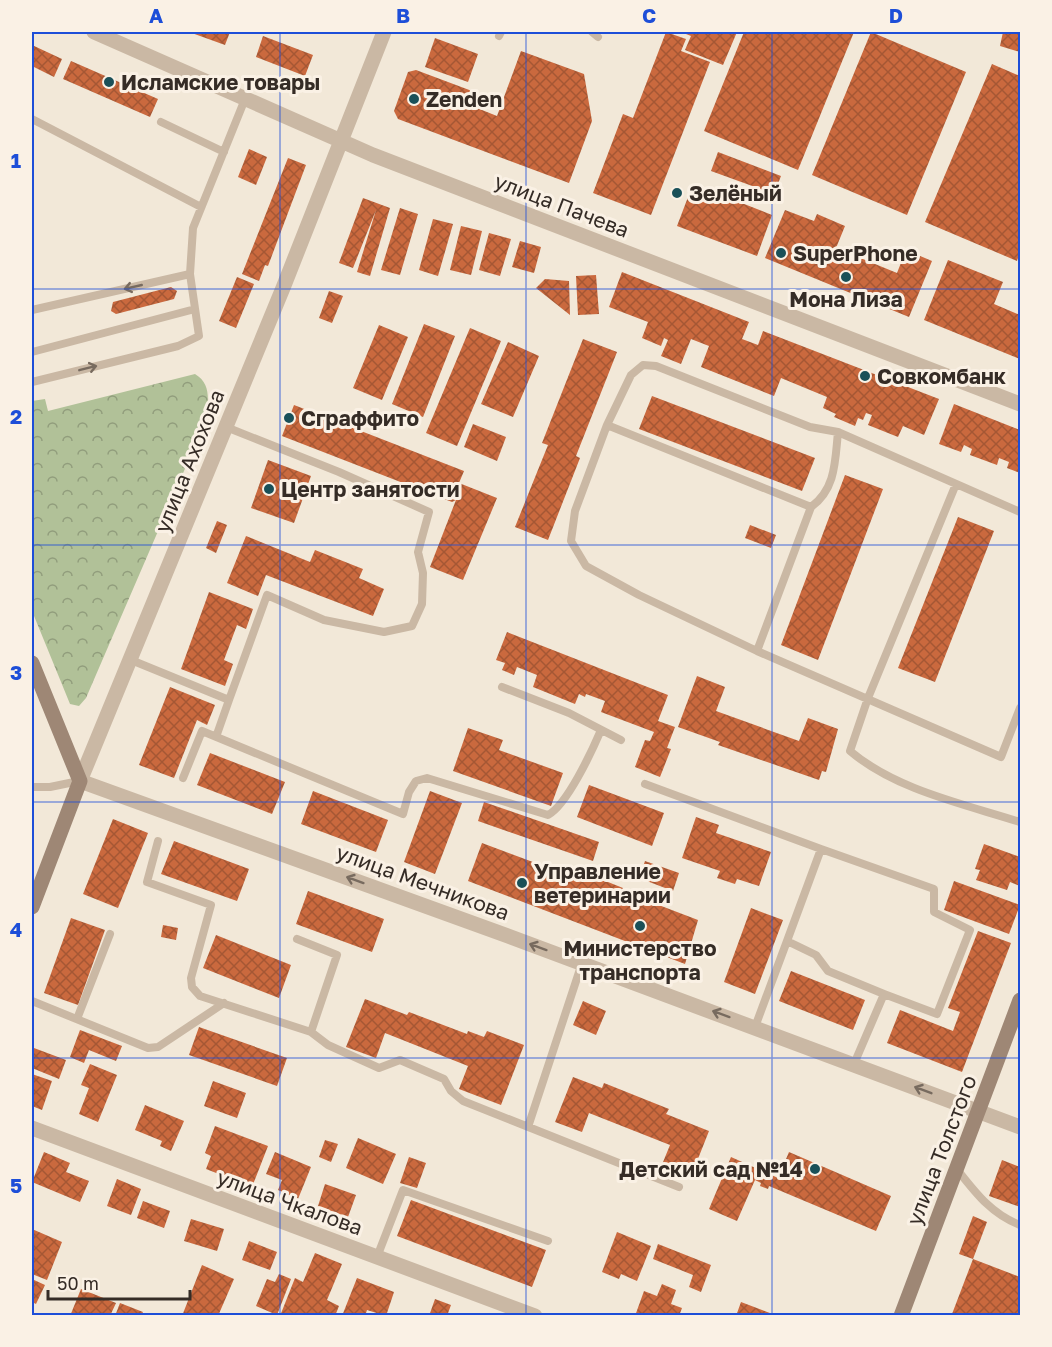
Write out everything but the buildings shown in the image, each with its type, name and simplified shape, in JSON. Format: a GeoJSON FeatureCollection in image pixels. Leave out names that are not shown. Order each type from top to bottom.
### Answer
{"type":"FeatureCollection","features":[{"type":"Feature","properties":{"kind":"street","name":"улица Пачева"},"geometry":{"type":"LineString","coordinates":[[94,32],[246,97],[373,155],[1020,404]]}},
{"type":"Feature","properties":{"kind":"street","name":"улица Ахохова"},"geometry":{"type":"LineString","coordinates":[[32,907],[80,781],[226,427],[384,32]]}},
{"type":"Feature","properties":{"kind":"street"},"geometry":{"type":"LineString","coordinates":[[32,663],[80,781]]}},
{"type":"Feature","properties":{"kind":"street","name":"улица Мечникова"},"geometry":{"type":"LineString","coordinates":[[80,781],[582,963],[1020,1127]]}},
{"type":"Feature","properties":{"kind":"street","name":"улица Толстого"},"geometry":{"type":"LineString","coordinates":[[901,1316],[1020,1000]]}},
{"type":"Feature","properties":{"kind":"street","name":"улица Чкалова"},"geometry":{"type":"LineString","coordinates":[[32,1128],[535,1316]]}},
{"type":"Feature","properties":{"kind":"lane"},"geometry":{"type":"LineString","coordinates":[[32,382],[178,346],[199,336],[190,274],[193,228],[246,97]]}},
{"type":"Feature","properties":{"kind":"lane"},"geometry":{"type":"LineString","coordinates":[[32,119],[201,207]]}},
{"type":"Feature","properties":{"kind":"lane"},"geometry":{"type":"LineString","coordinates":[[161,122],[224,152]]}},
{"type":"Feature","properties":{"kind":"lane"},"geometry":{"type":"LineString","coordinates":[[32,310],[190,274]]}},
{"type":"Feature","properties":{"kind":"lane"},"geometry":{"type":"LineString","coordinates":[[32,352],[195,309]]}},
{"type":"Feature","properties":{"kind":"lane"},"geometry":{"type":"LineString","coordinates":[[1020,512],[838,432],[810,427],[656,366],[643,365],[631,375],[607,425],[575,511],[571,541],[586,566],[639,595],[757,651],[1000,757],[1020,708]]}},
{"type":"Feature","properties":{"kind":"lane"},"geometry":{"type":"LineString","coordinates":[[607,425],[811,507]]}},
{"type":"Feature","properties":{"kind":"lane"},"geometry":{"type":"LineString","coordinates":[[216,737],[267,594],[324,620],[384,632],[412,626],[422,604],[423,573],[418,552],[429,512],[339,472],[226,427]]}},
{"type":"Feature","properties":{"kind":"lane"},"geometry":{"type":"LineString","coordinates":[[757,651],[811,507],[825,497],[834,470],[838,432]]}},
{"type":"Feature","properties":{"kind":"lane"},"geometry":{"type":"LineString","coordinates":[[956,484],[868,698],[850,751],[867,766],[929,793],[1020,822]]}},
{"type":"Feature","properties":{"kind":"lane"},"geometry":{"type":"LineString","coordinates":[[131,660],[229,700]]}},
{"type":"Feature","properties":{"kind":"lane"},"geometry":{"type":"LineString","coordinates":[[502,687],[569,713],[621,740]]}},
{"type":"Feature","properties":{"kind":"lane"},"geometry":{"type":"LineString","coordinates":[[183,778],[202,731],[403,814],[409,792],[416,781],[427,778],[549,815],[558,810],[572,783],[584,769],[601,730]]}},
{"type":"Feature","properties":{"kind":"lane"},"geometry":{"type":"LineString","coordinates":[[32,787],[50,787],[80,781]]}},
{"type":"Feature","properties":{"kind":"lane"},"geometry":{"type":"LineString","coordinates":[[645,784],[934,889],[934,912],[970,930],[937,1014],[828,971],[816,955],[787,941]]}},
{"type":"Feature","properties":{"kind":"lane"},"geometry":{"type":"LineString","coordinates":[[158,841],[147,882],[211,904],[191,978],[192,987],[200,996],[311,1032],[328,1044],[379,1068],[400,1060],[444,1079],[451,1090],[463,1101],[679,1187]]}},
{"type":"Feature","properties":{"kind":"lane"},"geometry":{"type":"LineString","coordinates":[[755,1027],[821,849]]}},
{"type":"Feature","properties":{"kind":"lane"},"geometry":{"type":"LineString","coordinates":[[77,1019],[110,934]]}},
{"type":"Feature","properties":{"kind":"lane"},"geometry":{"type":"LineString","coordinates":[[297,939],[337,955],[311,1032]]}},
{"type":"Feature","properties":{"kind":"lane"},"geometry":{"type":"LineString","coordinates":[[528,1127],[582,963]]}},
{"type":"Feature","properties":{"kind":"lane"},"geometry":{"type":"LineString","coordinates":[[854,1064],[884,994]]}},
{"type":"Feature","properties":{"kind":"lane"},"geometry":{"type":"LineString","coordinates":[[32,1001],[148,1048],[158,1047],[224,1003]]}},
{"type":"Feature","properties":{"kind":"lane"},"geometry":{"type":"LineString","coordinates":[[956,1168],[982,1200],[1004,1218],[1020,1225]]}},
{"type":"Feature","properties":{"kind":"lane"},"geometry":{"type":"LineString","coordinates":[[377,1257],[403,1190],[549,1241]]}},
{"type":"Feature","properties":{"kind":"green space"},"geometry":{"type":"Polygon","coordinates":[[[195,374],[204,383],[208,394],[206,420],[86,698],[79,706],[70,704],[32,611],[32,401],[45,399],[48,411],[195,374]]]}},
{"type":"Feature","properties":{"kind":"place","name":"Исламские товары"},"geometry":{"type":"Point","coordinates":[109,82]}},
{"type":"Feature","properties":{"kind":"place","name":"Zenden"},"geometry":{"type":"Point","coordinates":[414,99]}},
{"type":"Feature","properties":{"kind":"place","name":"Зелёный"},"geometry":{"type":"Point","coordinates":[677,193]}},
{"type":"Feature","properties":{"kind":"place","name":"SuperPhone"},"geometry":{"type":"Point","coordinates":[781,253]}},
{"type":"Feature","properties":{"kind":"place","name":"Мона Лиза"},"geometry":{"type":"Point","coordinates":[846,277]}},
{"type":"Feature","properties":{"kind":"place","name":"Совкомбанк"},"geometry":{"type":"Point","coordinates":[865,376]}},
{"type":"Feature","properties":{"kind":"place","name":"Сграффито"},"geometry":{"type":"Point","coordinates":[289,418]}},
{"type":"Feature","properties":{"kind":"place","name":"Центр занятости"},"geometry":{"type":"Point","coordinates":[269,489]}},
{"type":"Feature","properties":{"kind":"place","name":"Управление ветеринарии"},"geometry":{"type":"Point","coordinates":[522,883]}},
{"type":"Feature","properties":{"kind":"place","name":"Министерство транспорта"},"geometry":{"type":"Point","coordinates":[640,926]}},
{"type":"Feature","properties":{"kind":"place","name":"Детский сад №14"},"geometry":{"type":"Point","coordinates":[815,1169]}}]}
